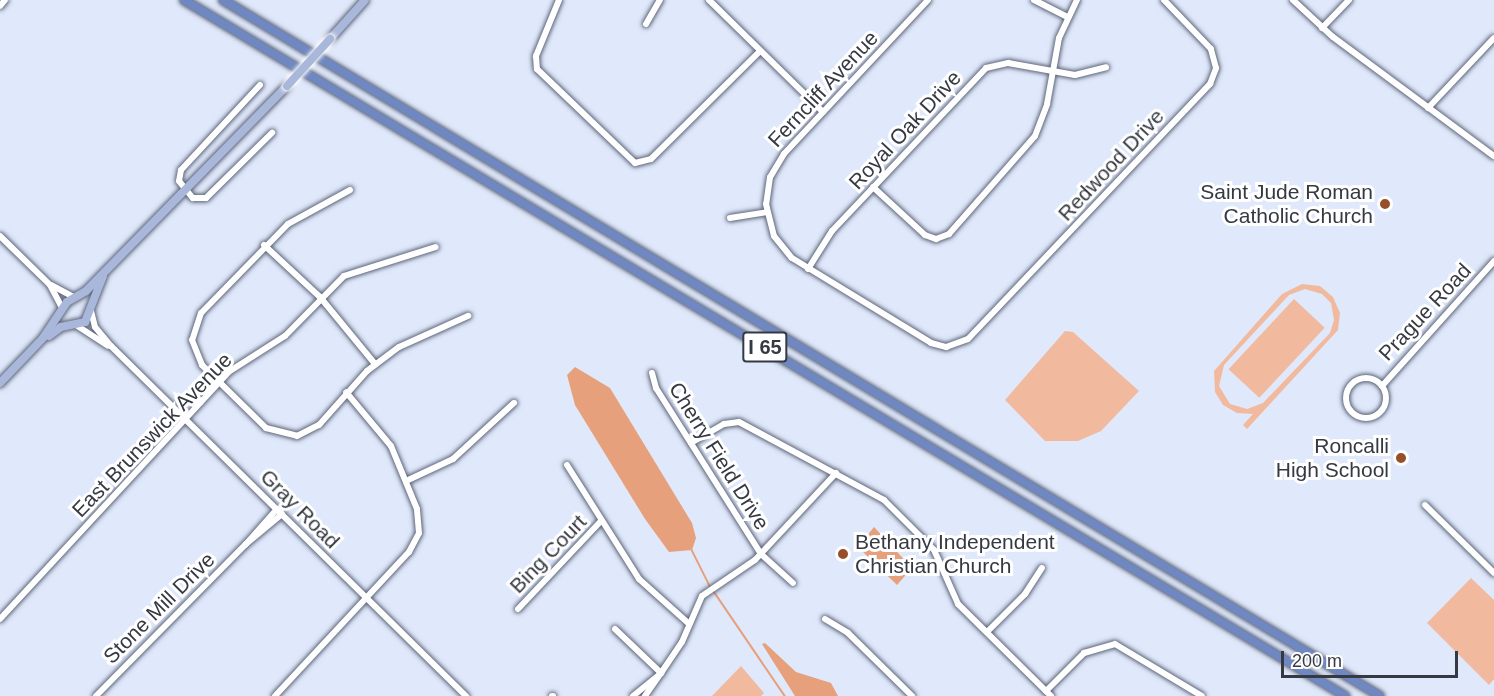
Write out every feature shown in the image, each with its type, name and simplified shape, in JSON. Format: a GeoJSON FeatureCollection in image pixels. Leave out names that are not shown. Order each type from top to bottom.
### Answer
{"type":"FeatureCollection","features":[{"type":"Feature","properties":{"kind":"highway","name":"I 65"},"geometry":{"type":"LineString","coordinates":[[184,0],[1345,696]]}},
{"type":"Feature","properties":{"kind":"highway","name":"I 65"},"geometry":{"type":"LineString","coordinates":[[223,0],[1380,696]]}},
{"type":"Feature","properties":{"kind":"main road"},"geometry":{"type":"LineString","coordinates":[[0,383],[43,338],[63,309],[186,191],[287,86],[365,0]]}},
{"type":"Feature","properties":{"kind":"main road"},"geometry":{"type":"LineString","coordinates":[[43,338],[85,322],[105,269]]}},
{"type":"Feature","properties":{"kind":"main road"},"geometry":{"type":"LineString","coordinates":[[75,298],[84,300],[91,311]]}},
{"type":"Feature","properties":{"kind":"main road"},"geometry":{"type":"LineString","coordinates":[[63,309],[68,322],[76,325]]}},
{"type":"Feature","properties":{"kind":"street"},"geometry":{"type":"LineString","coordinates":[[0,6],[5,0]]}},
{"type":"Feature","properties":{"kind":"street"},"geometry":{"type":"LineString","coordinates":[[559,0],[536,65],[626,158],[648,160],[760,51]]}},
{"type":"Feature","properties":{"kind":"street"},"geometry":{"type":"LineString","coordinates":[[646,24],[660,0]]}},
{"type":"Feature","properties":{"kind":"street"},"geometry":{"type":"LineString","coordinates":[[709,0],[823,112]]}},
{"type":"Feature","properties":{"kind":"street","name":"Ferncliff Avenue"},"geometry":{"type":"LineString","coordinates":[[766,212],[766,190],[776,165],[928,0]]}},
{"type":"Feature","properties":{"kind":"street"},"geometry":{"type":"LineString","coordinates":[[1034,0],[1067,17]]}},
{"type":"Feature","properties":{"kind":"street"},"geometry":{"type":"LineString","coordinates":[[873,187],[923,234],[941,238],[1028,148],[1044,114],[1067,17],[1077,0]]}},
{"type":"Feature","properties":{"kind":"street","name":"Redwood Drive"},"geometry":{"type":"LineString","coordinates":[[808,269],[931,343],[961,344],[1210,84],[1216,68],[1212,51],[1164,0]]}},
{"type":"Feature","properties":{"kind":"street"},"geometry":{"type":"LineString","coordinates":[[1293,0],[1323,28],[1494,156]]}},
{"type":"Feature","properties":{"kind":"street"},"geometry":{"type":"LineString","coordinates":[[1323,28],[1349,0]]}},
{"type":"Feature","properties":{"kind":"street"},"geometry":{"type":"LineString","coordinates":[[1428,108],[1494,38]]}},
{"type":"Feature","properties":{"kind":"street","name":"Royal Oak Drive"},"geometry":{"type":"LineString","coordinates":[[808,269],[829,234],[986,68],[1008,63],[1081,75],[1106,67]]}},
{"type":"Feature","properties":{"kind":"street"},"geometry":{"type":"LineString","coordinates":[[260,86],[181,170],[178,179],[186,191],[197,199],[208,197],[272,133]]}},
{"type":"Feature","properties":{"kind":"street"},"geometry":{"type":"LineString","coordinates":[[350,190],[304,213],[264,245],[201,313],[193,327],[196,356],[266,428],[289,437],[315,428],[346,392],[375,364],[415,337],[468,316]]}},
{"type":"Feature","properties":{"kind":"street"},"geometry":{"type":"LineString","coordinates":[[730,218],[766,212],[780,246],[808,269]]}},
{"type":"Feature","properties":{"kind":"street"},"geometry":{"type":"LineString","coordinates":[[0,236],[50,285],[75,298]]}},
{"type":"Feature","properties":{"kind":"street"},"geometry":{"type":"LineString","coordinates":[[264,245],[320,297],[375,364]]}},
{"type":"Feature","properties":{"kind":"street","name":"East Brunswick Avenue"},"geometry":{"type":"LineString","coordinates":[[0,619],[184,418],[239,365],[285,336],[320,297],[352,271],[436,247]]}},
{"type":"Feature","properties":{"kind":"street","name":"Prague Road"},"geometry":{"type":"LineString","coordinates":[[1382,386],[1494,261]]}},
{"type":"Feature","properties":{"kind":"street"},"geometry":{"type":"LineString","coordinates":[[50,285],[63,309]]}},
{"type":"Feature","properties":{"kind":"street","name":"Gray Road"},"geometry":{"type":"LineString","coordinates":[[91,311],[95,327],[111,346],[466,696]]}},
{"type":"Feature","properties":{"kind":"street","name":"Gray Road"},"geometry":{"type":"LineString","coordinates":[[76,325],[111,346]]}},
{"type":"Feature","properties":{"kind":"street","name":"Cherry Field Drive"},"geometry":{"type":"LineString","coordinates":[[652,373],[656,388],[761,554],[793,583]]}},
{"type":"Feature","properties":{"kind":"street","name":"Prague Road"},"geometry":{"type":"LineString","coordinates":[[1368,378],[1382,386],[1385,403],[1374,416],[1362,418],[1348,407],[1346,395],[1356,380],[1368,378]]}},
{"type":"Feature","properties":{"kind":"street"},"geometry":{"type":"LineString","coordinates":[[275,696],[418,538],[419,514],[391,447],[346,392]]}},
{"type":"Feature","properties":{"kind":"street"},"geometry":{"type":"LineString","coordinates":[[406,481],[446,464],[514,403]]}},
{"type":"Feature","properties":{"kind":"street"},"geometry":{"type":"LineString","coordinates":[[692,443],[724,424],[739,422],[884,500],[929,544],[956,601],[1049,693],[1087,651],[1115,644],[1202,696]]}},
{"type":"Feature","properties":{"kind":"street"},"geometry":{"type":"LineString","coordinates":[[567,465],[639,579],[688,623]]}},
{"type":"Feature","properties":{"kind":"street"},"geometry":{"type":"LineString","coordinates":[[645,696],[682,642],[688,623],[708,591],[761,554],[836,473]]}},
{"type":"Feature","properties":{"kind":"street"},"geometry":{"type":"LineString","coordinates":[[1425,506],[1494,573]]}},
{"type":"Feature","properties":{"kind":"street","name":"Stone Mill Drive"},"geometry":{"type":"LineString","coordinates":[[96,696],[279,512]]}},
{"type":"Feature","properties":{"kind":"street","name":"Bing Court"},"geometry":{"type":"LineString","coordinates":[[518,609],[601,521]]}},
{"type":"Feature","properties":{"kind":"street"},"geometry":{"type":"LineString","coordinates":[[987,632],[1025,594],[1042,568]]}},
{"type":"Feature","properties":{"kind":"street"},"geometry":{"type":"LineString","coordinates":[[825,619],[848,633],[912,696]]}},
{"type":"Feature","properties":{"kind":"street"},"geometry":{"type":"LineString","coordinates":[[615,629],[661,673]]}},
{"type":"Feature","properties":{"kind":"street"},"geometry":{"type":"LineString","coordinates":[[633,696],[661,673]]}},
{"type":"Feature","properties":{"kind":"shaded area"},"geometry":{"type":"Polygon","coordinates":[[[1302,284],[1320,286],[1333,297],[1340,313],[1338,330],[1247,429],[1243,425],[1253,414],[1237,413],[1223,405],[1215,392],[1214,371],[1282,294],[1302,284]],[[1305,289],[1289,295],[1224,365],[1219,386],[1230,404],[1247,409],[1263,403],[1330,333],[1334,320],[1331,303],[1322,294],[1305,289]]]}},
{"type":"Feature","properties":{"kind":"shaded area"},"geometry":{"type":"Polygon","coordinates":[[[1294,299],[1325,328],[1259,398],[1229,369],[1294,299]]]}},
{"type":"Feature","properties":{"kind":"shaded area"},"geometry":{"type":"Polygon","coordinates":[[[1065,331],[1073,332],[1139,391],[1101,431],[1078,441],[1045,441],[1005,400],[1065,331]]]}},
{"type":"Feature","properties":{"kind":"shaded area"},"geometry":{"type":"Polygon","coordinates":[[[575,367],[610,388],[692,523],[696,538],[692,550],[669,552],[645,519],[575,405],[567,375],[575,367]]]}},
{"type":"Feature","properties":{"kind":"shaded area"},"geometry":{"type":"Polygon","coordinates":[[[874,527],[912,568],[897,585],[858,547],[874,527]]]}},
{"type":"Feature","properties":{"kind":"shaded area"},"geometry":{"type":"Polygon","coordinates":[[[1471,578],[1494,600],[1494,679],[1489,685],[1427,623],[1471,578]]]}},
{"type":"Feature","properties":{"kind":"shaded area"},"geometry":{"type":"Polygon","coordinates":[[[765,643],[796,672],[831,683],[838,696],[795,696],[762,644],[765,643]]]}},
{"type":"Feature","properties":{"kind":"shaded area"},"geometry":{"type":"Polygon","coordinates":[[[741,666],[764,693],[761,696],[712,696],[741,666]]]}},
{"type":"Feature","properties":{"kind":"waterway"},"geometry":{"type":"LineString","coordinates":[[692,550],[710,586]]}},
{"type":"Feature","properties":{"kind":"waterway"},"geometry":{"type":"LineString","coordinates":[[713,590],[785,696]]}},
{"type":"Feature","properties":{"kind":"place","name":"Saint Jude Roman Catholic Church"},"geometry":{"type":"Point","coordinates":[1385,204]}},
{"type":"Feature","properties":{"kind":"place","name":"Roncalli High School"},"geometry":{"type":"Point","coordinates":[1401,458]}},
{"type":"Feature","properties":{"kind":"place","name":"Bethany Independent Christian Church"},"geometry":{"type":"Point","coordinates":[843,554]}}]}
